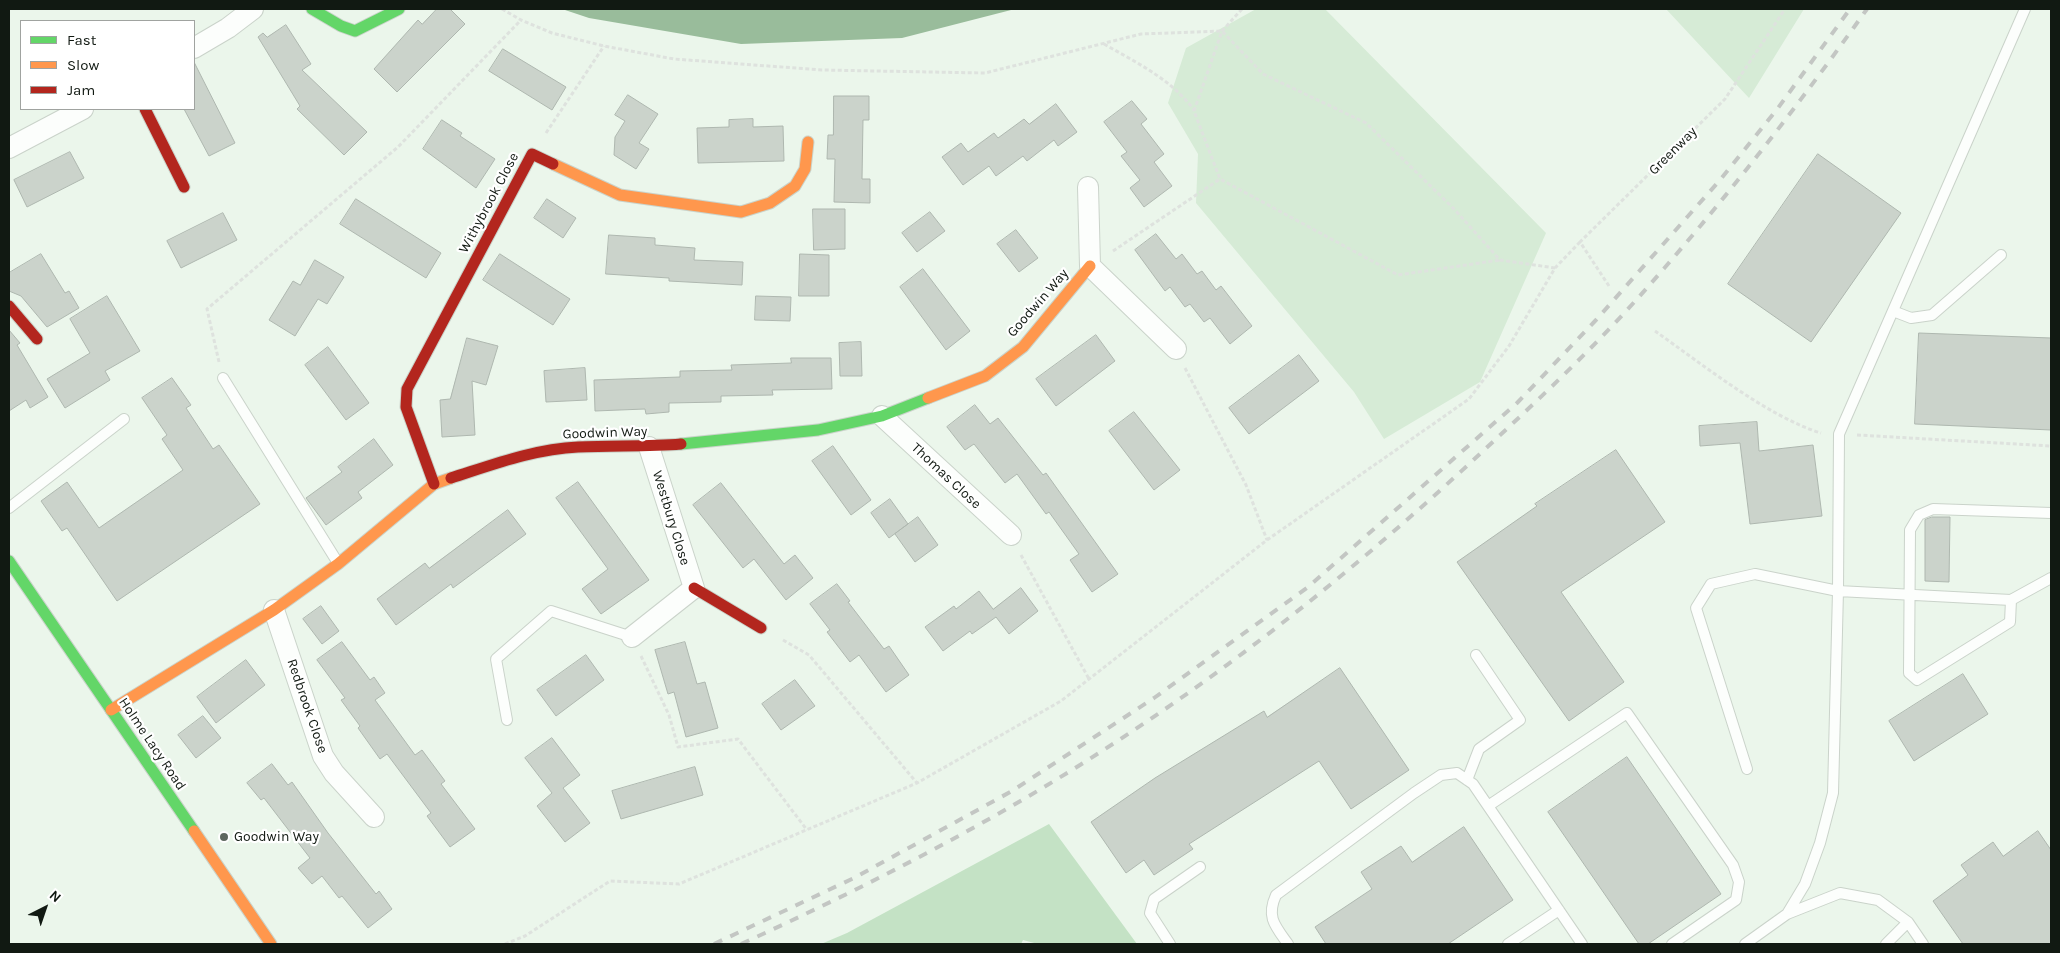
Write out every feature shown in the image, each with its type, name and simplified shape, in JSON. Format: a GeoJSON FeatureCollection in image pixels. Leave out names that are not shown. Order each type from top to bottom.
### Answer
{"type":"FeatureCollection","features":[{"type":"Feature","properties":{"kind":"street"},"geometry":{"type":"LineString","coordinates":[[195,47],[228,28],[253,9]]}},
{"type":"Feature","properties":{"kind":"street"},"geometry":{"type":"LineString","coordinates":[[312,9],[341,26],[354,31],[399,9]]}},
{"type":"Feature","properties":{"kind":"street"},"geometry":{"type":"LineString","coordinates":[[9,148],[81,110]]}},
{"type":"Feature","properties":{"kind":"street"},"geometry":{"type":"LineString","coordinates":[[146,110],[184,187]]}},
{"type":"Feature","properties":{"kind":"street","name":"Withybrook Close"},"geometry":{"type":"LineString","coordinates":[[434,484],[406,407],[407,389],[532,154],[620,195],[741,212],[758,209],[779,199],[800,180],[805,169],[808,142]]}},
{"type":"Feature","properties":{"kind":"street"},"geometry":{"type":"LineString","coordinates":[[1088,187],[1090,266],[1176,349]]}},
{"type":"Feature","properties":{"kind":"street","name":"Goodwin Way"},"geometry":{"type":"LineString","coordinates":[[110,710],[274,610],[338,564],[434,484],[513,458],[576,447],[649,447],[818,430],[882,416],[985,376],[1023,346],[1090,266]]}},
{"type":"Feature","properties":{"kind":"street"},"geometry":{"type":"LineString","coordinates":[[9,306],[37,339]]}},
{"type":"Feature","properties":{"kind":"street","name":"Thomas Close"},"geometry":{"type":"LineString","coordinates":[[882,416],[1011,535]]}},
{"type":"Feature","properties":{"kind":"street","name":"Westbury Close"},"geometry":{"type":"LineString","coordinates":[[649,447],[694,588]]}},
{"type":"Feature","properties":{"kind":"street","name":"Holme Lacy Road"},"geometry":{"type":"LineString","coordinates":[[9,561],[270,944]]}},
{"type":"Feature","properties":{"kind":"street"},"geometry":{"type":"LineString","coordinates":[[632,637],[694,588],[760,628]]}},
{"type":"Feature","properties":{"kind":"street","name":"Redbrook Close"},"geometry":{"type":"LineString","coordinates":[[274,610],[323,756],[334,773],[374,817]]}},
{"type":"Feature","properties":{"kind":"lane"},"geometry":{"type":"LineString","coordinates":[[1787,914],[1805,884],[1820,843],[1833,793],[1838,591],[1839,434],[2024,9]]}},
{"type":"Feature","properties":{"kind":"lane"},"geometry":{"type":"LineString","coordinates":[[1893,311],[1911,318],[1932,316],[2001,255]]}},
{"type":"Feature","properties":{"kind":"lane"},"geometry":{"type":"LineString","coordinates":[[223,378],[338,564]]}},
{"type":"Feature","properties":{"kind":"lane"},"geometry":{"type":"LineString","coordinates":[[9,508],[124,418]]}},
{"type":"Feature","properties":{"kind":"lane"},"geometry":{"type":"LineString","coordinates":[[2011,600],[2010,622],[1917,680],[1909,672],[1910,530],[1919,515],[1933,509],[2051,512]]}},
{"type":"Feature","properties":{"kind":"lane"},"geometry":{"type":"LineString","coordinates":[[1747,769],[1696,608],[1711,584],[1755,574],[1838,591],[2011,600],[2051,578]]}},
{"type":"Feature","properties":{"kind":"lane"},"geometry":{"type":"LineString","coordinates":[[508,720],[496,659],[551,611],[632,637]]}},
{"type":"Feature","properties":{"kind":"lane"},"geometry":{"type":"LineString","coordinates":[[1467,780],[1479,749],[1520,720],[1476,655]]}},
{"type":"Feature","properties":{"kind":"lane"},"geometry":{"type":"LineString","coordinates":[[1488,806],[1627,713],[1733,866],[1739,882],[1736,900],[1672,944]]}},
{"type":"Feature","properties":{"kind":"lane"},"geometry":{"type":"LineString","coordinates":[[1288,944],[1274,925],[1270,908],[1276,895],[1441,775],[1457,773],[1473,784],[1582,944]]}},
{"type":"Feature","properties":{"kind":"lane"},"geometry":{"type":"LineString","coordinates":[[1170,944],[1150,913],[1154,898],[1200,867]]}},
{"type":"Feature","properties":{"kind":"lane"},"geometry":{"type":"LineString","coordinates":[[1745,944],[1787,914],[1840,893],[1878,900],[1908,922],[1923,944]]}},
{"type":"Feature","properties":{"kind":"lane"},"geometry":{"type":"LineString","coordinates":[[1508,944],[1559,910]]}},
{"type":"Feature","properties":{"kind":"lane"},"geometry":{"type":"LineString","coordinates":[[1886,944],[1908,922]]}},
{"type":"Feature","properties":{"kind":"path"},"geometry":{"type":"LineString","coordinates":[[502,9],[521,20],[552,33],[604,46],[674,59],[812,69],[985,73],[1141,34],[1222,31],[1263,74],[1366,123],[1454,209],[1500,260]]}},
{"type":"Feature","properties":{"kind":"path"},"geometry":{"type":"LineString","coordinates":[[1194,111],[1222,31],[1242,9]]}},
{"type":"Feature","properties":{"kind":"path","name":"Greenway"},"geometry":{"type":"LineString","coordinates":[[505,944],[525,936],[610,880],[679,884],[917,783],[1061,701],[1267,540],[1468,399],[1509,346],[1555,268],[1725,99],[1785,9]]}},
{"type":"Feature","properties":{"kind":"path"},"geometry":{"type":"LineString","coordinates":[[223,378],[207,309],[398,147],[521,20]]}},
{"type":"Feature","properties":{"kind":"path"},"geometry":{"type":"LineString","coordinates":[[1104,44],[1159,75],[1183,96],[1194,111],[1220,179],[1398,275],[1500,260],[1555,268]]}},
{"type":"Feature","properties":{"kind":"path"},"geometry":{"type":"LineString","coordinates":[[532,154],[604,46]]}},
{"type":"Feature","properties":{"kind":"path"},"geometry":{"type":"LineString","coordinates":[[1090,266],[1220,179]]}},
{"type":"Feature","properties":{"kind":"path"},"geometry":{"type":"LineString","coordinates":[[1580,242],[1609,286]]}},
{"type":"Feature","properties":{"kind":"path"},"geometry":{"type":"LineString","coordinates":[[1176,349],[1246,485],[1267,540]]}},
{"type":"Feature","properties":{"kind":"path"},"geometry":{"type":"LineString","coordinates":[[1011,535],[1089,679]]}},
{"type":"Feature","properties":{"kind":"path"},"geometry":{"type":"LineString","coordinates":[[760,628],[809,654],[917,783]]}},
{"type":"Feature","properties":{"kind":"path"},"geometry":{"type":"LineString","coordinates":[[632,637],[669,715],[678,747],[738,739],[807,830]]}},
{"type":"Feature","properties":{"kind":"shaded area"},"geometry":{"type":"Polygon","coordinates":[[[562,9],[1015,9],[902,38],[741,44],[589,18],[562,9]]]}},
{"type":"Feature","properties":{"kind":"shaded area"},"geometry":{"type":"Polygon","coordinates":[[[1256,9],[1325,9],[1546,233],[1480,382],[1384,439],[1354,392],[1196,203],[1198,154],[1168,103],[1186,48],[1256,9]]]}},
{"type":"Feature","properties":{"kind":"shaded area"},"geometry":{"type":"Polygon","coordinates":[[[1666,9],[1804,9],[1749,98],[1666,9]]]}},
{"type":"Feature","properties":{"kind":"shaded area"},"geometry":{"type":"Polygon","coordinates":[[[1049,824],[1137,944],[1038,944],[1023,940],[1021,944],[821,944],[847,933],[1049,824]]]}},
{"type":"Feature","properties":{"kind":"building"},"geometry":{"type":"Polygon","coordinates":[[[437,9],[450,9],[465,24],[397,92],[374,69],[418,20],[422,24],[437,9]]]}},
{"type":"Feature","properties":{"kind":"building"},"geometry":{"type":"Polygon","coordinates":[[[286,25],[311,64],[302,70],[367,132],[344,155],[297,109],[300,106],[258,37],[263,33],[267,37],[286,25]]]}},
{"type":"Feature","properties":{"kind":"building"},"geometry":{"type":"Polygon","coordinates":[[[503,49],[566,87],[552,110],[489,71],[503,49]]]}},
{"type":"Feature","properties":{"kind":"building"},"geometry":{"type":"Polygon","coordinates":[[[195,64],[235,143],[209,156],[185,110],[195,110],[195,64]]]}},
{"type":"Feature","properties":{"kind":"building"},"geometry":{"type":"Polygon","coordinates":[[[628,95],[658,114],[639,143],[649,149],[636,169],[614,155],[615,137],[625,121],[615,115],[628,95]]]}},
{"type":"Feature","properties":{"kind":"building"},"geometry":{"type":"Polygon","coordinates":[[[834,96],[869,96],[869,120],[863,120],[862,179],[870,179],[870,203],[834,202],[835,159],[827,159],[828,135],[833,135],[834,96]]]}},
{"type":"Feature","properties":{"kind":"building"},"geometry":{"type":"Polygon","coordinates":[[[1132,101],[1147,119],[1141,124],[1164,154],[1154,162],[1172,186],[1144,207],[1130,188],[1140,180],[1121,156],[1127,152],[1104,122],[1132,101]]]}},
{"type":"Feature","properties":{"kind":"building"},"geometry":{"type":"Polygon","coordinates":[[[1056,104],[1077,132],[1058,146],[1054,140],[1027,161],[1023,156],[996,176],[989,166],[963,185],[942,157],[961,143],[968,152],[994,133],[998,138],[1024,119],[1029,124],[1056,104]]]}},
{"type":"Feature","properties":{"kind":"building"},"geometry":{"type":"Polygon","coordinates":[[[753,119],[753,127],[783,126],[784,161],[698,163],[697,128],[729,127],[729,120],[753,119]]]}},
{"type":"Feature","properties":{"kind":"building"},"geometry":{"type":"Polygon","coordinates":[[[442,120],[462,133],[460,136],[495,159],[476,188],[423,149],[442,120]]]}},
{"type":"Feature","properties":{"kind":"building"},"geometry":{"type":"Polygon","coordinates":[[[70,152],[84,178],[27,207],[14,180],[70,152]]]}},
{"type":"Feature","properties":{"kind":"building"},"geometry":{"type":"Polygon","coordinates":[[[1818,154],[1901,213],[1811,342],[1728,284],[1818,154]]]}},
{"type":"Feature","properties":{"kind":"building"},"geometry":{"type":"Polygon","coordinates":[[[356,199],[441,253],[426,278],[340,224],[356,199]]]}},
{"type":"Feature","properties":{"kind":"building"},"geometry":{"type":"Polygon","coordinates":[[[547,199],[576,218],[563,238],[534,218],[547,199]]]}},
{"type":"Feature","properties":{"kind":"building"},"geometry":{"type":"Polygon","coordinates":[[[813,209],[845,209],[845,249],[814,250],[813,209]]]}},
{"type":"Feature","properties":{"kind":"building"},"geometry":{"type":"Polygon","coordinates":[[[930,212],[945,231],[917,252],[902,233],[930,212]]]}},
{"type":"Feature","properties":{"kind":"building"},"geometry":{"type":"Polygon","coordinates":[[[223,213],[237,240],[181,268],[167,241],[223,213]]]}},
{"type":"Feature","properties":{"kind":"building"},"geometry":{"type":"Polygon","coordinates":[[[1016,230],[1038,258],[1019,272],[997,244],[1016,230]]]}},
{"type":"Feature","properties":{"kind":"building"},"geometry":{"type":"Polygon","coordinates":[[[1156,234],[1176,259],[1182,254],[1197,274],[1202,271],[1216,290],[1221,286],[1252,326],[1230,344],[1210,318],[1204,322],[1190,304],[1185,307],[1170,287],[1165,291],[1135,250],[1156,234]]]}},
{"type":"Feature","properties":{"kind":"building"},"geometry":{"type":"Polygon","coordinates":[[[609,235],[655,238],[655,245],[695,248],[694,260],[743,262],[742,285],[669,281],[669,278],[606,274],[609,235]]]}},
{"type":"Feature","properties":{"kind":"building"},"geometry":{"type":"Polygon","coordinates":[[[41,254],[65,293],[69,291],[79,308],[47,327],[21,296],[9,291],[9,273],[41,254]]]}},
{"type":"Feature","properties":{"kind":"building"},"geometry":{"type":"Polygon","coordinates":[[[500,254],[570,299],[553,325],[483,280],[500,254]]]}},
{"type":"Feature","properties":{"kind":"building"},"geometry":{"type":"Polygon","coordinates":[[[800,254],[829,255],[829,296],[799,296],[800,254]]]}},
{"type":"Feature","properties":{"kind":"building"},"geometry":{"type":"Polygon","coordinates":[[[315,260],[344,277],[327,304],[318,299],[295,336],[269,320],[293,281],[300,285],[315,260]]]}},
{"type":"Feature","properties":{"kind":"building"},"geometry":{"type":"Polygon","coordinates":[[[923,269],[970,331],[946,350],[900,287],[923,269]]]}},
{"type":"Feature","properties":{"kind":"building"},"geometry":{"type":"Polygon","coordinates":[[[107,296],[140,351],[105,371],[110,380],[65,408],[47,379],[90,353],[70,319],[107,296]]]}},
{"type":"Feature","properties":{"kind":"building"},"geometry":{"type":"Polygon","coordinates":[[[756,296],[791,297],[790,321],[755,320],[756,296]]]}},
{"type":"Feature","properties":{"kind":"building"},"geometry":{"type":"Polygon","coordinates":[[[9,330],[20,343],[17,345],[48,397],[30,408],[26,400],[9,411],[9,330]]]}},
{"type":"Feature","properties":{"kind":"building"},"geometry":{"type":"Polygon","coordinates":[[[1919,333],[2051,338],[2051,430],[1915,424],[1919,333]]]}},
{"type":"Feature","properties":{"kind":"building"},"geometry":{"type":"Polygon","coordinates":[[[1096,335],[1115,361],[1056,406],[1036,379],[1096,335]]]}},
{"type":"Feature","properties":{"kind":"building"},"geometry":{"type":"Polygon","coordinates":[[[467,338],[498,346],[486,385],[472,381],[475,435],[442,437],[440,400],[450,399],[467,338]]]}},
{"type":"Feature","properties":{"kind":"building"},"geometry":{"type":"Polygon","coordinates":[[[861,342],[862,376],[840,376],[839,343],[861,342]]]}},
{"type":"Feature","properties":{"kind":"building"},"geometry":{"type":"Polygon","coordinates":[[[328,347],[369,403],[346,420],[305,365],[328,347]]]}},
{"type":"Feature","properties":{"kind":"building"},"geometry":{"type":"Polygon","coordinates":[[[1299,355],[1319,381],[1249,434],[1229,408],[1299,355]]]}},
{"type":"Feature","properties":{"kind":"building"},"geometry":{"type":"Polygon","coordinates":[[[791,358],[831,358],[832,389],[772,390],[773,395],[721,396],[721,402],[669,403],[669,412],[646,414],[645,409],[595,411],[594,380],[680,377],[680,371],[732,370],[731,365],[791,363],[791,358]]]}},
{"type":"Feature","properties":{"kind":"building"},"geometry":{"type":"Polygon","coordinates":[[[585,368],[587,400],[546,402],[544,371],[585,368]]]}},
{"type":"Feature","properties":{"kind":"building"},"geometry":{"type":"Polygon","coordinates":[[[172,378],[191,405],[186,408],[213,449],[219,445],[260,504],[117,601],[67,528],[62,531],[41,501],[67,482],[99,528],[183,470],[162,439],[167,435],[142,398],[172,378]]]}},
{"type":"Feature","properties":{"kind":"building"},"geometry":{"type":"Polygon","coordinates":[[[975,405],[990,424],[998,418],[1043,475],[1046,473],[1118,574],[1092,592],[1070,560],[1079,554],[1049,512],[1046,514],[1017,474],[1005,483],[974,444],[965,450],[947,427],[975,405]]]}},
{"type":"Feature","properties":{"kind":"building"},"geometry":{"type":"Polygon","coordinates":[[[1134,412],[1180,470],[1154,490],[1109,431],[1134,412]]]}},
{"type":"Feature","properties":{"kind":"building"},"geometry":{"type":"Polygon","coordinates":[[[1757,422],[1759,451],[1813,445],[1822,516],[1750,524],[1740,443],[1700,446],[1699,426],[1757,422]]]}},
{"type":"Feature","properties":{"kind":"building"},"geometry":{"type":"Polygon","coordinates":[[[374,439],[393,465],[358,492],[362,498],[326,525],[306,498],[342,472],[338,467],[374,439]]]}},
{"type":"Feature","properties":{"kind":"building"},"geometry":{"type":"Polygon","coordinates":[[[833,446],[871,500],[851,515],[812,461],[833,446]]]}},
{"type":"Feature","properties":{"kind":"building"},"geometry":{"type":"Polygon","coordinates":[[[1616,450],[1665,522],[1561,592],[1624,682],[1569,721],[1457,562],[1537,506],[1535,504],[1616,450]]]}},
{"type":"Feature","properties":{"kind":"building"},"geometry":{"type":"Polygon","coordinates":[[[578,482],[649,580],[601,614],[582,589],[608,569],[556,498],[578,482]]]}},
{"type":"Feature","properties":{"kind":"building"},"geometry":{"type":"Polygon","coordinates":[[[721,483],[784,564],[795,555],[813,578],[786,600],[754,559],[743,568],[693,505],[721,483]]]}},
{"type":"Feature","properties":{"kind":"building"},"geometry":{"type":"Polygon","coordinates":[[[890,499],[908,524],[889,538],[871,513],[890,499]]]}},
{"type":"Feature","properties":{"kind":"building"},"geometry":{"type":"Polygon","coordinates":[[[508,510],[526,534],[453,588],[451,584],[396,625],[377,599],[425,563],[429,568],[508,510]]]}},
{"type":"Feature","properties":{"kind":"building"},"geometry":{"type":"Polygon","coordinates":[[[918,517],[938,545],[915,562],[895,534],[918,517]]]}},
{"type":"Feature","properties":{"kind":"building"},"geometry":{"type":"Polygon","coordinates":[[[1932,517],[1950,517],[1949,582],[1925,581],[1925,520],[1932,517]]]}},
{"type":"Feature","properties":{"kind":"building"},"geometry":{"type":"Polygon","coordinates":[[[837,584],[850,601],[848,602],[884,649],[889,646],[909,675],[886,692],[859,655],[850,662],[827,632],[830,630],[810,604],[837,584]]]}},
{"type":"Feature","properties":{"kind":"building"},"geometry":{"type":"Polygon","coordinates":[[[1021,588],[1038,611],[1009,634],[996,617],[972,634],[970,631],[943,651],[925,627],[954,606],[956,609],[979,591],[993,609],[1021,588]]]}},
{"type":"Feature","properties":{"kind":"building"},"geometry":{"type":"Polygon","coordinates":[[[321,606],[339,631],[322,644],[303,619],[321,606]]]}},
{"type":"Feature","properties":{"kind":"building"},"geometry":{"type":"Polygon","coordinates":[[[342,642],[370,680],[374,677],[385,693],[375,700],[415,755],[422,750],[445,781],[441,784],[475,829],[450,847],[427,816],[431,813],[387,754],[380,759],[358,728],[360,726],[341,700],[345,698],[317,660],[342,642]]]}},
{"type":"Feature","properties":{"kind":"building"},"geometry":{"type":"Polygon","coordinates":[[[685,642],[697,684],[705,682],[718,728],[686,737],[674,692],[668,694],[655,650],[685,642]]]}},
{"type":"Feature","properties":{"kind":"building"},"geometry":{"type":"Polygon","coordinates":[[[586,655],[604,680],[556,716],[537,690],[586,655]]]}},
{"type":"Feature","properties":{"kind":"building"},"geometry":{"type":"Polygon","coordinates":[[[246,660],[265,685],[216,723],[197,697],[246,660]]]}},
{"type":"Feature","properties":{"kind":"building"},"geometry":{"type":"Polygon","coordinates":[[[1340,668],[1409,770],[1351,809],[1319,761],[1189,844],[1193,849],[1154,875],[1144,860],[1126,873],[1091,822],[1155,778],[1264,711],[1267,717],[1340,668]]]}},
{"type":"Feature","properties":{"kind":"building"},"geometry":{"type":"Polygon","coordinates":[[[1963,674],[1988,714],[1914,761],[1889,721],[1963,674]]]}},
{"type":"Feature","properties":{"kind":"building"},"geometry":{"type":"Polygon","coordinates":[[[795,680],[815,706],[781,730],[762,704],[795,680]]]}},
{"type":"Feature","properties":{"kind":"building"},"geometry":{"type":"Polygon","coordinates":[[[203,716],[221,738],[196,758],[178,735],[203,716]]]}},
{"type":"Feature","properties":{"kind":"building"},"geometry":{"type":"Polygon","coordinates":[[[552,738],[580,775],[563,788],[590,823],[565,842],[537,806],[552,793],[525,758],[552,738]]]}},
{"type":"Feature","properties":{"kind":"building"},"geometry":{"type":"Polygon","coordinates":[[[1627,757],[1721,894],[1648,944],[1639,944],[1548,812],[1627,757]]]}},
{"type":"Feature","properties":{"kind":"building"},"geometry":{"type":"Polygon","coordinates":[[[272,764],[288,785],[292,782],[328,833],[376,894],[379,891],[392,909],[368,928],[342,896],[339,898],[322,876],[312,884],[298,868],[310,858],[264,798],[261,800],[247,783],[272,764]]]}},
{"type":"Feature","properties":{"kind":"building"},"geometry":{"type":"Polygon","coordinates":[[[695,767],[703,795],[621,819],[612,791],[695,767]]]}},
{"type":"Feature","properties":{"kind":"building"},"geometry":{"type":"Polygon","coordinates":[[[1464,827],[1513,900],[1448,944],[1326,944],[1315,927],[1372,889],[1361,872],[1401,846],[1412,862],[1464,827]]]}},
{"type":"Feature","properties":{"kind":"building"},"geometry":{"type":"Polygon","coordinates":[[[2038,831],[2051,850],[2051,944],[1963,944],[1933,901],[1968,875],[1961,865],[1993,842],[2003,856],[2038,831]]]}},
{"type":"Feature","properties":{"kind":"railway"},"geometry":{"type":"LineString","coordinates":[[714,944],[854,878],[1012,791],[1154,698],[1308,587],[1517,403],[1596,320],[1720,180],[1778,108],[1850,9]]}},
{"type":"Feature","properties":{"kind":"railway"},"geometry":{"type":"LineString","coordinates":[[741,944],[925,854],[1059,778],[1155,716],[1206,680],[1356,563],[1517,419],[1574,365],[1629,308],[1760,152],[1867,9]]}},
{"type":"Feature","properties":{"kind":"traffic: fast"},"geometry":{"type":"LineString","coordinates":[[312,9],[341,26],[355,31],[399,9]]}},
{"type":"Feature","properties":{"kind":"traffic: fast"},"geometry":{"type":"LineString","coordinates":[[681,444],[818,430],[882,416],[928,398]]}},
{"type":"Feature","properties":{"kind":"traffic: fast"},"geometry":{"type":"LineString","coordinates":[[9,561],[194,831]]}},
{"type":"Feature","properties":{"kind":"traffic: slow"},"geometry":{"type":"LineString","coordinates":[[553,164],[620,195],[741,212],[770,203],[795,186],[805,169],[808,142]]}},
{"type":"Feature","properties":{"kind":"traffic: slow"},"geometry":{"type":"LineString","coordinates":[[928,398],[985,376],[1023,347],[1090,266]]}},
{"type":"Feature","properties":{"kind":"traffic: slow"},"geometry":{"type":"LineString","coordinates":[[111,710],[274,610],[338,564],[434,484],[451,478]]}},
{"type":"Feature","properties":{"kind":"traffic: slow"},"geometry":{"type":"LineString","coordinates":[[194,831],[271,944]]}},
{"type":"Feature","properties":{"kind":"traffic: jam"},"geometry":{"type":"LineString","coordinates":[[146,110],[184,187]]}},
{"type":"Feature","properties":{"kind":"traffic: jam"},"geometry":{"type":"LineString","coordinates":[[434,484],[406,407],[407,389],[532,154],[553,164]]}},
{"type":"Feature","properties":{"kind":"traffic: jam"},"geometry":{"type":"LineString","coordinates":[[9,306],[37,339]]}},
{"type":"Feature","properties":{"kind":"traffic: jam"},"geometry":{"type":"LineString","coordinates":[[451,478],[513,458],[562,448],[681,444]]}},
{"type":"Feature","properties":{"kind":"traffic: jam"},"geometry":{"type":"LineString","coordinates":[[694,588],[761,628]]}},
{"type":"Feature","properties":{"kind":"place","name":"Goodwin Way"},"geometry":{"type":"Point","coordinates":[224,837]}}]}
